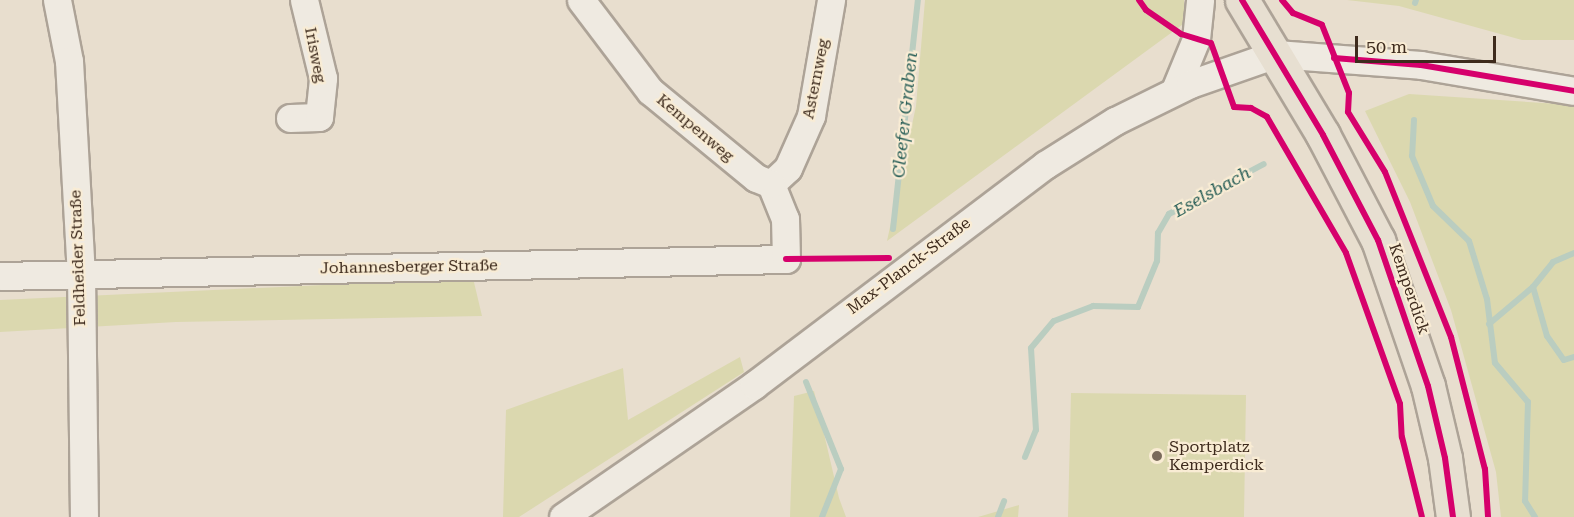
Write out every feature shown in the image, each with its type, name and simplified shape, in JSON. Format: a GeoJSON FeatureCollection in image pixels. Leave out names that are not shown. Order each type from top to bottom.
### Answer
{"type":"FeatureCollection","features":[{"type":"Feature","properties":{"kind":"main road","name":"Kemperdick"},"geometry":{"type":"LineString","coordinates":[[1242,0],[1276,54],[1378,240],[1428,386],[1445,458],[1453,517]]}},
{"type":"Feature","properties":{"kind":"street","name":"Feldheider Straße"},"geometry":{"type":"LineString","coordinates":[[57,0],[69,61],[81,273],[84,517]]}},
{"type":"Feature","properties":{"kind":"street","name":"Irisweg"},"geometry":{"type":"LineString","coordinates":[[290,118],[319,117],[323,78],[304,0]]}},
{"type":"Feature","properties":{"kind":"street","name":"Kempenweg"},"geometry":{"type":"LineString","coordinates":[[581,0],[650,91],[756,178],[771,184]]}},
{"type":"Feature","properties":{"kind":"street","name":"Asternweg"},"geometry":{"type":"LineString","coordinates":[[771,184],[788,168],[811,116],[831,0]]}},
{"type":"Feature","properties":{"kind":"street"},"geometry":{"type":"LineString","coordinates":[[1176,90],[1196,39],[1200,0]]}},
{"type":"Feature","properties":{"kind":"street"},"geometry":{"type":"LineString","coordinates":[[1276,54],[1421,65],[1574,91]]}},
{"type":"Feature","properties":{"kind":"street","name":"Max-Planck-Straße"},"geometry":{"type":"LineString","coordinates":[[562,517],[754,385],[1045,165],[1115,121],[1176,90],[1276,54]]}},
{"type":"Feature","properties":{"kind":"street","name":"Johannesberger Straße"},"geometry":{"type":"LineString","coordinates":[[0,276],[786,260],[785,219],[771,184]]}},
{"type":"Feature","properties":{"kind":"shaded area"},"geometry":{"type":"Polygon","coordinates":[[[925,0],[1184,0],[1186,22],[887,241],[916,106],[925,0]]]}},
{"type":"Feature","properties":{"kind":"shaded area"},"geometry":{"type":"Polygon","coordinates":[[[1347,0],[1574,0],[1574,40],[1522,40],[1399,6],[1347,0]]]}},
{"type":"Feature","properties":{"kind":"shaded area"},"geometry":{"type":"Polygon","coordinates":[[[1409,94],[1574,105],[1574,517],[1501,517],[1496,472],[1451,310],[1410,202],[1365,111],[1409,94]]]}},
{"type":"Feature","properties":{"kind":"shaded area"},"geometry":{"type":"Polygon","coordinates":[[[473,278],[482,316],[176,322],[0,332],[0,300],[473,278]]]}},
{"type":"Feature","properties":{"kind":"shaded area"},"geometry":{"type":"Polygon","coordinates":[[[740,357],[744,372],[519,517],[503,517],[506,410],[623,368],[628,420],[740,357]]]}},
{"type":"Feature","properties":{"kind":"shaded area"},"geometry":{"type":"Polygon","coordinates":[[[814,391],[839,498],[846,517],[790,517],[794,396],[814,391]]]}},
{"type":"Feature","properties":{"kind":"shaded area","name":"Sportplatz Kemperdick"},"geometry":{"type":"Polygon","coordinates":[[[1071,393],[1246,395],[1244,517],[1068,517],[1071,393]]]}},
{"type":"Feature","properties":{"kind":"shaded area"},"geometry":{"type":"Polygon","coordinates":[[[1019,505],[1018,517],[978,517],[1019,505]]]}},
{"type":"Feature","properties":{"kind":"waterway","name":"Cleefer Graben"},"geometry":{"type":"LineString","coordinates":[[893,229],[918,0]]}},
{"type":"Feature","properties":{"kind":"waterway"},"geometry":{"type":"LineString","coordinates":[[1414,120],[1412,156],[1433,206],[1469,241],[1487,299],[1495,363],[1528,402],[1525,501],[1535,517]]}},
{"type":"Feature","properties":{"kind":"waterway","name":"Eselsbach"},"geometry":{"type":"LineString","coordinates":[[1025,457],[1036,430],[1031,348],[1054,321],[1093,306],[1138,307],[1157,261],[1158,233],[1169,214],[1264,164]]}},
{"type":"Feature","properties":{"kind":"waterway"},"geometry":{"type":"LineString","coordinates":[[1533,287],[1553,262],[1574,253]]}},
{"type":"Feature","properties":{"kind":"waterway"},"geometry":{"type":"LineString","coordinates":[[1489,324],[1533,287],[1547,336],[1564,360],[1574,357]]}},
{"type":"Feature","properties":{"kind":"waterway","name":"Cleefer Graben"},"geometry":{"type":"LineString","coordinates":[[806,382],[841,469],[822,517]]}},
{"type":"Feature","properties":{"kind":"waterway","name":"Eselsbach"},"geometry":{"type":"LineString","coordinates":[[998,517],[1004,501]]}},
{"type":"Feature","properties":{"kind":"cycle path"},"geometry":{"type":"LineString","coordinates":[[1139,0],[1146,10],[1181,34],[1211,43],[1234,107],[1251,108],[1267,117],[1346,253],[1400,404],[1402,437],[1422,517]]}},
{"type":"Feature","properties":{"kind":"cycle path"},"geometry":{"type":"LineString","coordinates":[[1242,0],[1323,135],[1378,240],[1428,386],[1445,458],[1453,517]]}},
{"type":"Feature","properties":{"kind":"cycle path"},"geometry":{"type":"LineString","coordinates":[[1282,0],[1293,13],[1322,25],[1349,93],[1348,112],[1385,172],[1451,337],[1485,469],[1488,517]]}},
{"type":"Feature","properties":{"kind":"cycle path"},"geometry":{"type":"LineString","coordinates":[[1334,58],[1421,65],[1574,91]]}},
{"type":"Feature","properties":{"kind":"cycle path"},"geometry":{"type":"LineString","coordinates":[[786,259],[889,258]]}},
{"type":"Feature","properties":{"kind":"place","name":"Sportplatz Kemperdick"},"geometry":{"type":"Point","coordinates":[1157,456]}}]}
